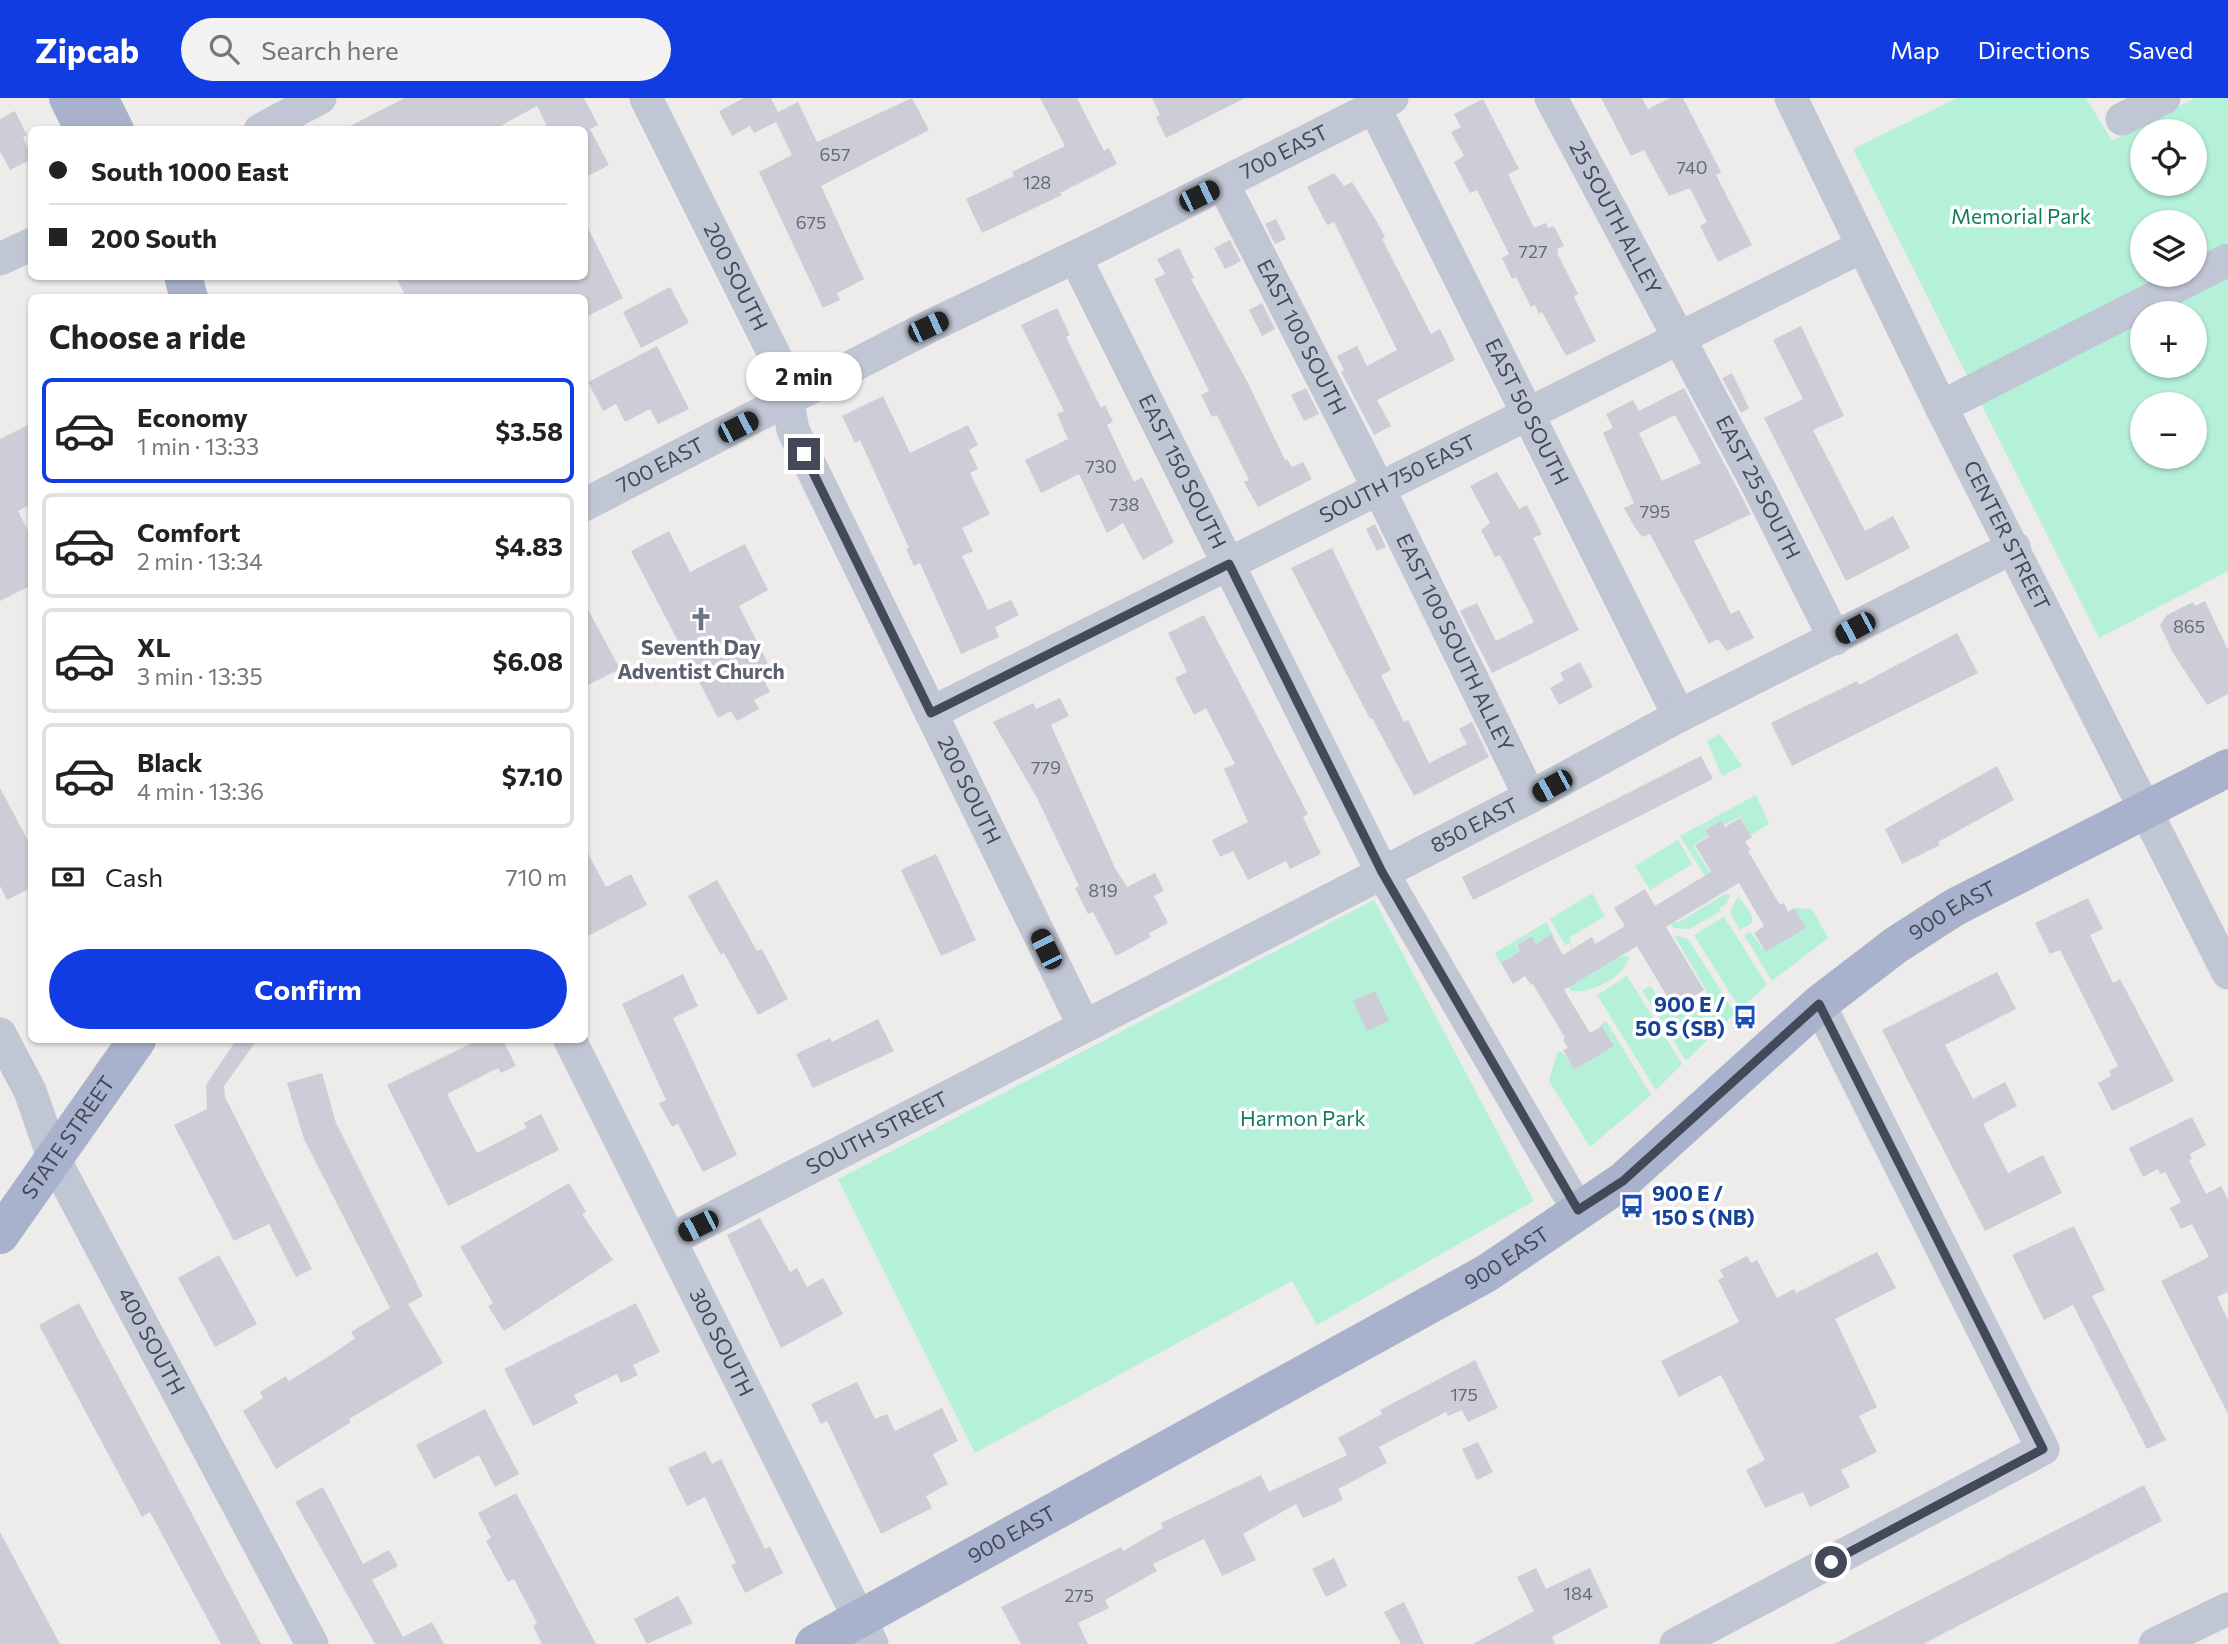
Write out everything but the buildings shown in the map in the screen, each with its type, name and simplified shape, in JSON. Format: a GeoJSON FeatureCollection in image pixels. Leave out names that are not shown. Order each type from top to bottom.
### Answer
{"type":"FeatureCollection","features":[{"type":"Feature","properties":{"kind":"main road"},"geometry":{"type":"LineString","coordinates":[[68,98],[82,126]]}},
{"type":"Feature","properties":{"kind":"main road"},"geometry":{"type":"LineString","coordinates":[[99,98],[113,126]]}},
{"type":"Feature","properties":{"kind":"main road","name":"900 EAST"},"geometry":{"type":"LineString","coordinates":[[814,1644],[866,1631],[1487,1273],[1623,1181],[1819,1004],[1896,945],[1955,907],[2228,768]]}},
{"type":"Feature","properties":{"kind":"main road","name":"STATE STREET"},"geometry":{"type":"LineString","coordinates":[[0,1235],[135,1043]]}},
{"type":"Feature","properties":{"kind":"street"},"geometry":{"type":"LineString","coordinates":[[268,126],[320,98]]}},
{"type":"Feature","properties":{"kind":"street","name":"200 SOUTH"},"geometry":{"type":"LineString","coordinates":[[646,98],[782,370],[793,430],[1084,1026]]}},
{"type":"Feature","properties":{"kind":"street","name":"25 SOUTH ALLEY"},"geometry":{"type":"LineString","coordinates":[[1551,98],[1678,338]]}},
{"type":"Feature","properties":{"kind":"street","name":"CENTER STREET"},"geometry":{"type":"LineString","coordinates":[[1791,98],[1941,407],[2228,973]]}},
{"type":"Feature","properties":{"kind":"street"},"geometry":{"type":"LineString","coordinates":[[2122,120],[2164,98]]}},
{"type":"Feature","properties":{"kind":"street","name":"700 EAST"},"geometry":{"type":"LineString","coordinates":[[588,503],[928,327],[1089,251],[1383,102]]}},
{"type":"Feature","properties":{"kind":"street","name":"EAST 50 SOUTH"},"geometry":{"type":"LineString","coordinates":[[1383,102],[1529,412],[1679,716]]}},
{"type":"Feature","properties":{"kind":"street","name":"EAST 100 SOUTH"},"geometry":{"type":"LineString","coordinates":[[1223,184],[1379,489]]}},
{"type":"Feature","properties":{"kind":"street"},"geometry":{"type":"LineString","coordinates":[[0,259],[28,246]]}},
{"type":"Feature","properties":{"kind":"street","name":"SOUTH 750 EAST"},"geometry":{"type":"LineString","coordinates":[[931,713],[1863,246]]}},
{"type":"Feature","properties":{"kind":"street","name":"EAST 150 SOUTH"},"geometry":{"type":"LineString","coordinates":[[1089,251],[1229,564],[1382,872],[1578,1210]]}},
{"type":"Feature","properties":{"kind":"street"},"geometry":{"type":"LineString","coordinates":[[1941,407],[2228,260]]}},
{"type":"Feature","properties":{"kind":"street","name":"EAST 25 SOUTH"},"geometry":{"type":"LineString","coordinates":[[1678,338],[1758,486],[1835,639]]}},
{"type":"Feature","properties":{"kind":"street","name":"EAST 100 SOUTH ALLEY"},"geometry":{"type":"LineString","coordinates":[[1379,489],[1530,797]]}},
{"type":"Feature","properties":{"kind":"street","name":"850 EAST"},"geometry":{"type":"LineString","coordinates":[[1084,1026],[1530,797],[1679,716],[2014,547]]}},
{"type":"Feature","properties":{"kind":"street"},"geometry":{"type":"LineString","coordinates":[[1676,1644],[2043,1449],[1819,1004]]}},
{"type":"Feature","properties":{"kind":"street","name":"SOUTH STREET"},"geometry":{"type":"LineString","coordinates":[[670,1240],[1084,1026]]}},
{"type":"Feature","properties":{"kind":"street","name":"400 SOUTH"},"geometry":{"type":"LineString","coordinates":[[0,1034],[30,1091],[53,1157],[312,1644]]}},
{"type":"Feature","properties":{"kind":"street","name":"300 SOUTH"},"geometry":{"type":"LineString","coordinates":[[572,1043],[866,1631]]}},
{"type":"Feature","properties":{"kind":"street"},"geometry":{"type":"LineString","coordinates":[[2155,1644],[2228,1609]]}},
{"type":"Feature","properties":{"kind":"green space","name":"Memorial Park"},"geometry":{"type":"Polygon","coordinates":[[[1957,98],[2086,98],[2112,141],[2130,132],[2130,196],[2207,196],[2207,119],[2154,119],[2195,98],[2228,98],[2228,571],[2099,638],[1853,149],[1957,98]]]}},
{"type":"Feature","properties":{"kind":"green space"},"geometry":{"type":"Polygon","coordinates":[[[1720,734],[1742,766],[1722,776],[1707,741],[1720,734]]]}},
{"type":"Feature","properties":{"kind":"green space"},"geometry":{"type":"Polygon","coordinates":[[[1756,795],[1769,824],[1751,835],[1740,817],[1724,825],[1721,820],[1705,829],[1708,836],[1693,845],[1710,873],[1705,876],[1680,836],[1756,795]]]}},
{"type":"Feature","properties":{"kind":"green space"},"geometry":{"type":"Polygon","coordinates":[[[1678,840],[1692,864],[1650,890],[1635,866],[1678,840]]]}},
{"type":"Feature","properties":{"kind":"green space"},"geometry":{"type":"Polygon","coordinates":[[[1592,893],[1605,916],[1569,938],[1573,949],[1569,943],[1565,945],[1550,919],[1592,893]]]}},
{"type":"Feature","properties":{"kind":"green space"},"geometry":{"type":"Polygon","coordinates":[[[1725,894],[1731,895],[1726,904],[1719,908],[1721,911],[1690,929],[1674,928],[1671,925],[1671,922],[1679,922],[1725,894]]]}},
{"type":"Feature","properties":{"kind":"green space"},"geometry":{"type":"Polygon","coordinates":[[[1738,896],[1752,915],[1752,923],[1740,930],[1730,913],[1738,896]]]}},
{"type":"Feature","properties":{"kind":"green space","name":"Harmon Park"},"geometry":{"type":"Polygon","coordinates":[[[1374,900],[1534,1201],[1317,1325],[1292,1281],[975,1453],[838,1179],[1374,900]]]}},
{"type":"Feature","properties":{"kind":"green space"},"geometry":{"type":"Polygon","coordinates":[[[1794,908],[1812,909],[1828,938],[1772,981],[1744,935],[1750,932],[1766,952],[1806,928],[1794,908]]]}},
{"type":"Feature","properties":{"kind":"green space"},"geometry":{"type":"Polygon","coordinates":[[[1724,917],[1767,985],[1740,1009],[1694,935],[1724,917]]]}},
{"type":"Feature","properties":{"kind":"green space"},"geometry":{"type":"Polygon","coordinates":[[[1546,922],[1556,940],[1551,935],[1536,943],[1531,936],[1516,945],[1520,951],[1500,963],[1495,953],[1546,922]]]}},
{"type":"Feature","properties":{"kind":"green space"},"geometry":{"type":"Polygon","coordinates":[[[1674,935],[1688,939],[1735,1013],[1686,1061],[1642,990],[1651,986],[1666,1011],[1671,1013],[1707,992],[1674,935]]]}},
{"type":"Feature","properties":{"kind":"green space"},"geometry":{"type":"Polygon","coordinates":[[[1621,956],[1629,957],[1621,972],[1614,978],[1588,990],[1571,991],[1568,986],[1621,956]]]}},
{"type":"Feature","properties":{"kind":"green space"},"geometry":{"type":"Polygon","coordinates":[[[1627,976],[1682,1064],[1656,1090],[1597,995],[1627,976]]]}},
{"type":"Feature","properties":{"kind":"green space"},"geometry":{"type":"Polygon","coordinates":[[[1606,1021],[1651,1095],[1590,1147],[1549,1081],[1557,1053],[1562,1051],[1574,1070],[1613,1046],[1602,1026],[1599,1026],[1606,1021]]]}},
{"type":"Feature","properties":{"kind":"place","name":"Seventh Day Adventist Church"},"geometry":{"type":"Point","coordinates":[701,619]}},
{"type":"Feature","properties":{"kind":"place","name":"900 E / 50 S (SB)"},"geometry":{"type":"Point","coordinates":[1745,1017]}},
{"type":"Feature","properties":{"kind":"place","name":"900 E / 150 S (NB)"},"geometry":{"type":"Point","coordinates":[1632,1206]}},
{"type":"Feature","properties":{"kind":"route"},"geometry":{"type":"LineString","coordinates":[[804,454],[931,713],[1229,564],[1382,872],[1578,1210],[1623,1181],[1653,1156],[1819,1004],[2043,1449],[1831,1562]]}}]}
